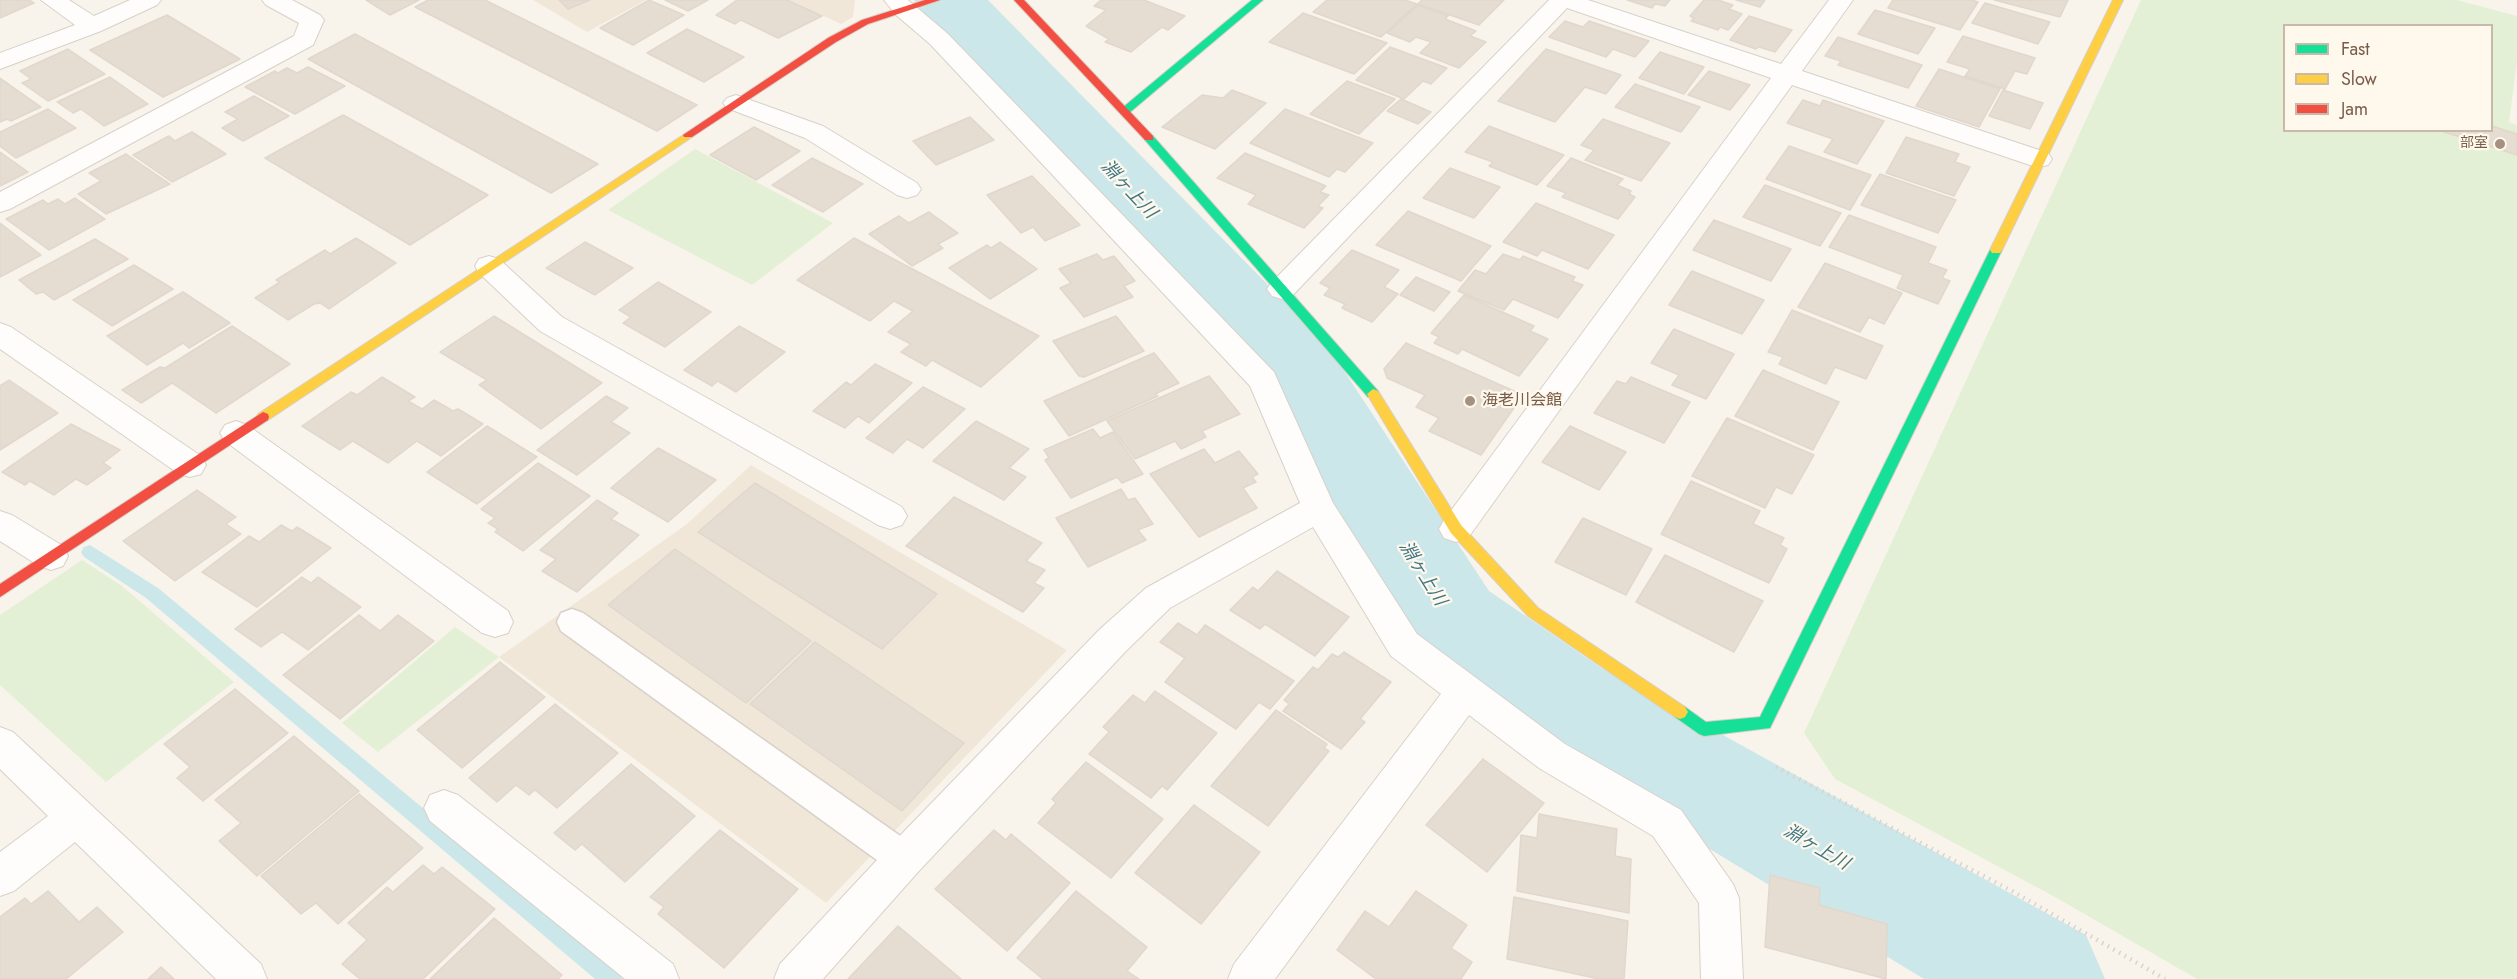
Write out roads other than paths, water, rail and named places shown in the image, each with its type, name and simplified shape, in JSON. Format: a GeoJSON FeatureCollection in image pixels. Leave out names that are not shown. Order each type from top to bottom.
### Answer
{"type":"FeatureCollection","features":[{"type":"Feature","properties":{"kind":"street"},"geometry":{"type":"LineString","coordinates":[[53,0],[93,26]]}},
{"type":"Feature","properties":{"kind":"street"},"geometry":{"type":"LineString","coordinates":[[0,62],[93,26],[149,0]]}},
{"type":"Feature","properties":{"kind":"street"},"geometry":{"type":"LineString","coordinates":[[0,203],[304,40],[312,20],[274,0]]}},
{"type":"Feature","properties":{"kind":"street"},"geometry":{"type":"LineString","coordinates":[[0,591],[832,40],[865,22],[905,6],[935,0]]}},
{"type":"Feature","properties":{"kind":"street"},"geometry":{"type":"LineString","coordinates":[[1019,0],[1125,111],[1369,387],[1456,529],[1533,612],[1704,729],[1765,723],[2118,0]]}},
{"type":"Feature","properties":{"kind":"street"},"geometry":{"type":"LineString","coordinates":[[1125,111],[1258,0]]}},
{"type":"Feature","properties":{"kind":"street"},"geometry":{"type":"LineString","coordinates":[[1282,289],[1564,0],[2039,159]]}},
{"type":"Feature","properties":{"kind":"street"},"geometry":{"type":"LineString","coordinates":[[1456,529],[1841,0]]}},
{"type":"Feature","properties":{"kind":"street"},"geometry":{"type":"LineString","coordinates":[[905,6],[1263,380],[1319,508],[1404,645],[1552,756],[1667,823],[1719,898],[1722,979]]}},
{"type":"Feature","properties":{"kind":"street"},"geometry":{"type":"LineString","coordinates":[[736,103],[814,132],[907,189]]}},
{"type":"Feature","properties":{"kind":"street"},"geometry":{"type":"LineString","coordinates":[[489,266],[551,324],[890,516]]}},
{"type":"Feature","properties":{"kind":"street"},"geometry":{"type":"LineString","coordinates":[[0,334],[190,465]]}},
{"type":"Feature","properties":{"kind":"street"},"geometry":{"type":"LineString","coordinates":[[236,433],[495,622]]}},
{"type":"Feature","properties":{"kind":"street"},"geometry":{"type":"LineString","coordinates":[[795,979],[904,859],[1113,640],[1158,598],[1319,508]]}},
{"type":"Feature","properties":{"kind":"street"},"geometry":{"type":"LineString","coordinates":[[0,525],[51,556]]}},
{"type":"Feature","properties":{"kind":"street"},"geometry":{"type":"LineString","coordinates":[[1249,979],[1466,691]]}},
{"type":"Feature","properties":{"kind":"street"},"geometry":{"type":"LineString","coordinates":[[0,744],[246,979]]}},
{"type":"Feature","properties":{"kind":"street"},"geometry":{"type":"LineString","coordinates":[[444,808],[658,979]]}},
{"type":"Feature","properties":{"kind":"street"},"geometry":{"type":"LineString","coordinates":[[0,877],[76,818]]}},
{"type":"Feature","properties":{"kind":"lane"},"geometry":{"type":"LineString","coordinates":[[572,622],[904,859]]}},
{"type":"Feature","properties":{"kind":"waterway","name":"淵ヶ上川"},"geometry":{"type":"LineString","coordinates":[[949,0],[1295,368],[1452,622],[1564,703],[2042,979]]}},
{"type":"Feature","properties":{"kind":"waterway"},"geometry":{"type":"LineString","coordinates":[[90,552],[152,593],[611,979]]}},
{"type":"Feature","properties":{"kind":"place","name":"部室"},"geometry":{"type":"Point","coordinates":[2500,144]}},
{"type":"Feature","properties":{"kind":"place","name":"海老川会館"},"geometry":{"type":"Point","coordinates":[1470,401]}}]}
